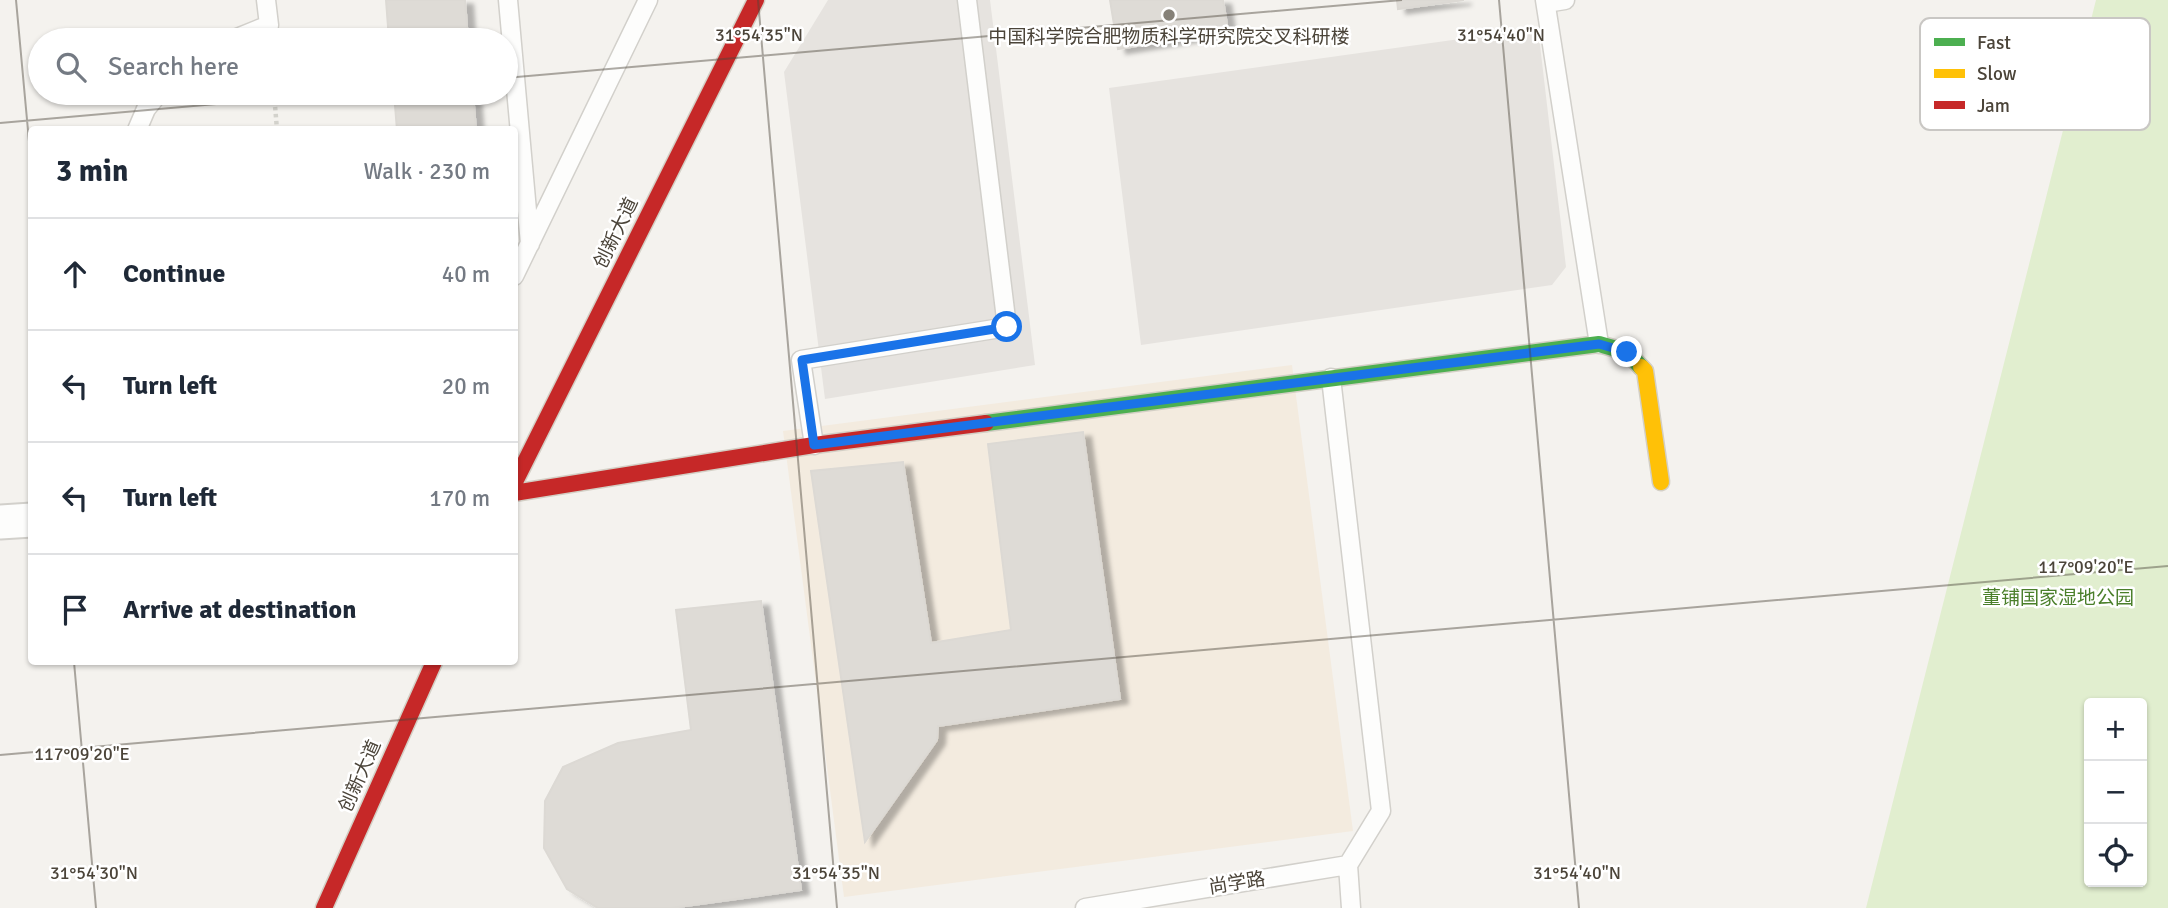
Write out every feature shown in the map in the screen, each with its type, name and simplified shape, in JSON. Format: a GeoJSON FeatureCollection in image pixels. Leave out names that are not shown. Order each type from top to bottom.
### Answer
{"type":"FeatureCollection","features":[{"type":"Feature","properties":{"kind":"street","name":"创新大道"},"geometry":{"type":"LineString","coordinates":[[518,476],[756,0]]}},
{"type":"Feature","properties":{"kind":"street"},"geometry":{"type":"LineString","coordinates":[[518,492],[814,445],[1599,344],[1627,352],[1644,372],[1661,482]]}},
{"type":"Feature","properties":{"kind":"street"},"geometry":{"type":"LineString","coordinates":[[0,522],[28,520]]}},
{"type":"Feature","properties":{"kind":"street","name":"创新大道"},"geometry":{"type":"LineString","coordinates":[[324,908],[434,665]]}},
{"type":"Feature","properties":{"kind":"lane"},"geometry":{"type":"LineString","coordinates":[[260,28],[269,24],[266,0]]}},
{"type":"Feature","properties":{"kind":"lane"},"geometry":{"type":"LineString","coordinates":[[508,0],[511,28]]}},
{"type":"Feature","properties":{"kind":"lane"},"geometry":{"type":"LineString","coordinates":[[518,268],[648,0]]}},
{"type":"Feature","properties":{"kind":"lane"},"geometry":{"type":"LineString","coordinates":[[814,445],[802,360],[1007,327],[967,0]]}},
{"type":"Feature","properties":{"kind":"lane"},"geometry":{"type":"LineString","coordinates":[[1565,0],[1545,1],[1599,344]]}},
{"type":"Feature","properties":{"kind":"lane"},"geometry":{"type":"LineString","coordinates":[[139,126],[149,105]]}},
{"type":"Feature","properties":{"kind":"lane"},"geometry":{"type":"LineString","coordinates":[[517,105],[530,244]]}},
{"type":"Feature","properties":{"kind":"lane"},"geometry":{"type":"LineString","coordinates":[[1331,378],[1381,811],[1348,865],[1352,908]]}},
{"type":"Feature","properties":{"kind":"lane","name":"尚学路"},"geometry":{"type":"LineString","coordinates":[[1085,908],[1348,865]]}},
{"type":"Feature","properties":{"kind":"path"},"geometry":{"type":"LineString","coordinates":[[275,105],[277,126]]}},
{"type":"Feature","properties":{"kind":"shaded area"},"geometry":{"type":"Polygon","coordinates":[[[828,0],[990,0],[1035,365],[825,399],[784,72],[828,0]]]}},
{"type":"Feature","properties":{"kind":"shaded area"},"geometry":{"type":"Polygon","coordinates":[[[1538,28],[1566,267],[1552,285],[1141,345],[1109,88],[1538,28]]]}},
{"type":"Feature","properties":{"kind":"shaded area"},"geometry":{"type":"Polygon","coordinates":[[[1292,365],[1353,831],[844,897],[783,431],[1292,365]]]}},
{"type":"Feature","properties":{"kind":"green space","name":"董铺国家湿地公园"},"geometry":{"type":"Polygon","coordinates":[[[2096,0],[2168,0],[2168,908],[1866,908],[2063,130],[2150,130],[2150,18],[2091,18],[2096,0]]]}},
{"type":"Feature","properties":{"kind":"building"},"geometry":{"type":"Polygon","coordinates":[[[386,0],[465,0],[467,28],[388,28],[386,0]]]}},
{"type":"Feature","properties":{"kind":"building","name":"中国科学院合肥物质科学研究院交叉科研楼"},"geometry":{"type":"Polygon","coordinates":[[[1110,0],[1223,0],[1228,31],[1118,49],[1110,0]]]}},
{"type":"Feature","properties":{"kind":"building"},"geometry":{"type":"Polygon","coordinates":[[[1397,0],[1464,0],[1398,9],[1397,0]]]}},
{"type":"Feature","properties":{"kind":"building"},"geometry":{"type":"Polygon","coordinates":[[[395,105],[474,105],[476,126],[397,126],[395,105]]]}},
{"type":"Feature","properties":{"kind":"building"},"geometry":{"type":"Polygon","coordinates":[[[1083,432],[1120,699],[938,726],[937,740],[865,842],[811,471],[903,462],[931,643],[1011,630],[988,444],[1083,432]]]}},
{"type":"Feature","properties":{"kind":"building"},"geometry":{"type":"Polygon","coordinates":[[[761,601],[801,890],[671,908],[598,908],[567,889],[544,848],[545,801],[563,767],[618,743],[691,730],[676,610],[761,601]]]}},
{"type":"Feature","properties":{"kind":"traffic: fast"},"geometry":{"type":"LineString","coordinates":[[986,423],[1599,344],[1627,352],[1641,367]]}},
{"type":"Feature","properties":{"kind":"traffic: slow"},"geometry":{"type":"LineString","coordinates":[[1641,367],[1645,371],[1661,482]]}},
{"type":"Feature","properties":{"kind":"traffic: jam"},"geometry":{"type":"LineString","coordinates":[[518,476],[756,0]]}},
{"type":"Feature","properties":{"kind":"traffic: jam"},"geometry":{"type":"LineString","coordinates":[[518,492],[814,445],[986,423]]}},
{"type":"Feature","properties":{"kind":"traffic: jam"},"geometry":{"type":"LineString","coordinates":[[324,908],[433,665]]}},
{"type":"Feature","properties":{"kind":"place","name":"中国科学院合肥物质科学研究院交叉科研楼"},"geometry":{"type":"Point","coordinates":[1169,15]}},
{"type":"Feature","properties":{"kind":"route"},"geometry":{"type":"LineString","coordinates":[[1007,327],[802,360],[814,445],[1599,344],[1627,352]]}}]}
